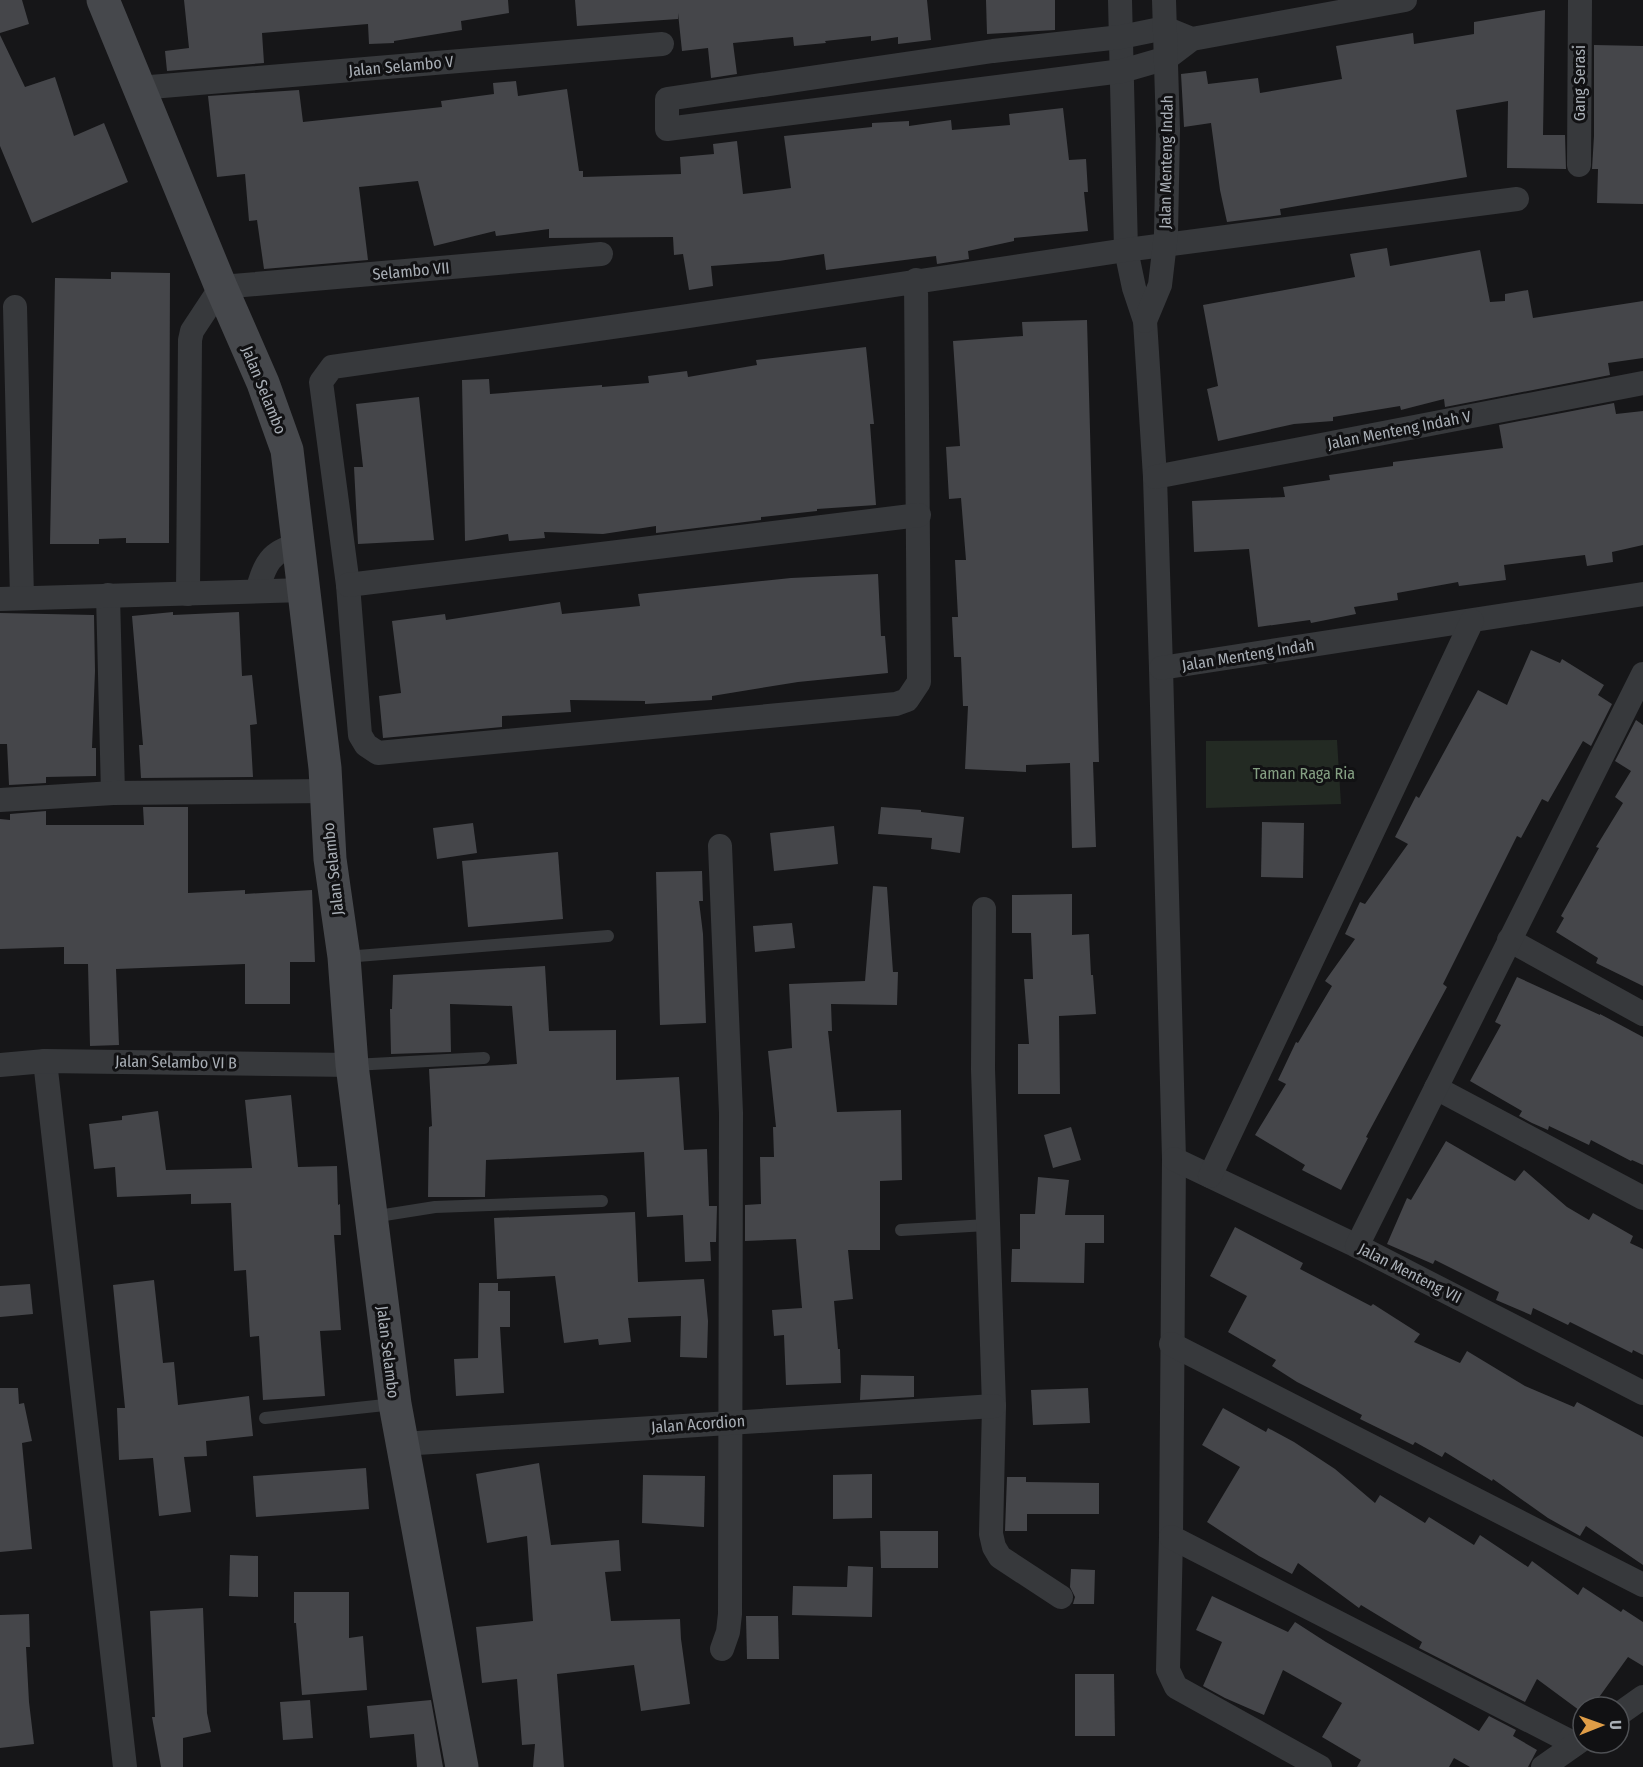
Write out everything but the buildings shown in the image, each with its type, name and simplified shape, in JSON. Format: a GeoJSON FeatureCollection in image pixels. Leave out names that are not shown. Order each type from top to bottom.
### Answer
{"type":"FeatureCollection","features":[{"type":"Feature","properties":{"kind":"street","name":"Jalan Selambo"},"geometry":{"type":"LineString","coordinates":[[103,0],[221,287],[263,382],[287,450],[326,768],[330,860],[344,957],[352,1065],[395,1404],[462,1767]]}},
{"type":"Feature","properties":{"kind":"street","name":"Jalan Menteng Indah"},"geometry":{"type":"LineString","coordinates":[[1120,0],[1126,250],[1134,288],[1145,321],[1155,477],[1161,668],[1643,594]]}},
{"type":"Feature","properties":{"kind":"street","name":"Jalan Menteng Indah"},"geometry":{"type":"LineString","coordinates":[[1145,321],[1160,285],[1164,246],[1168,129],[1164,0]]}},
{"type":"Feature","properties":{"kind":"street"},"geometry":{"type":"LineString","coordinates":[[1192,39],[1165,28],[1120,38],[993,51],[667,99],[667,129],[1122,71],[1167,58],[1192,39],[1405,0]]}},
{"type":"Feature","properties":{"kind":"street","name":"Gang Serasi"},"geometry":{"type":"LineString","coordinates":[[1579,165],[1580,0]]}},
{"type":"Feature","properties":{"kind":"street","name":"Jalan Selambo V"},"geometry":{"type":"LineString","coordinates":[[139,88],[662,44]]}},
{"type":"Feature","properties":{"kind":"street"},"geometry":{"type":"LineString","coordinates":[[911,63],[919,97]]}},
{"type":"Feature","properties":{"kind":"street"},"geometry":{"type":"LineString","coordinates":[[916,280],[919,682],[907,700],[896,704],[378,753],[366,746],[360,735],[348,585],[321,382],[332,367],[675,318],[916,280],[1126,250],[1517,199]]}},
{"type":"Feature","properties":{"kind":"street","name":"Selambo VII"},"geometry":{"type":"LineString","coordinates":[[221,287],[601,254]]}},
{"type":"Feature","properties":{"kind":"street"},"geometry":{"type":"LineString","coordinates":[[188,594],[190,340],[192,331],[221,287]]}},
{"type":"Feature","properties":{"kind":"street"},"geometry":{"type":"LineString","coordinates":[[15,307],[11,599],[304,590]]}},
{"type":"Feature","properties":{"kind":"street","name":"Jalan Menteng Indah V"},"geometry":{"type":"LineString","coordinates":[[1155,477],[1643,383]]}},
{"type":"Feature","properties":{"kind":"street"},"geometry":{"type":"LineString","coordinates":[[348,585],[919,515]]}},
{"type":"Feature","properties":{"kind":"street"},"geometry":{"type":"LineString","coordinates":[[257,591],[266,565],[282,548],[299,545]]}},
{"type":"Feature","properties":{"kind":"street"},"geometry":{"type":"LineString","coordinates":[[108,595],[113,792]]}},
{"type":"Feature","properties":{"kind":"street"},"geometry":{"type":"LineString","coordinates":[[1210,1176],[1472,621]]}},
{"type":"Feature","properties":{"kind":"street"},"geometry":{"type":"LineString","coordinates":[[1161,668],[1174,1159],[1168,1670],[1176,1687],[1320,1767]]}},
{"type":"Feature","properties":{"kind":"street"},"geometry":{"type":"LineString","coordinates":[[1357,1246],[1643,674]]}},
{"type":"Feature","properties":{"kind":"street"},"geometry":{"type":"LineString","coordinates":[[0,800],[113,792],[326,791]]}},
{"type":"Feature","properties":{"kind":"street"},"geometry":{"type":"LineString","coordinates":[[720,846],[731,1113],[730,1614],[728,1632],[722,1649]]}},
{"type":"Feature","properties":{"kind":"street"},"geometry":{"type":"LineString","coordinates":[[984,909],[983,1069],[994,1406],[991,1534],[994,1547],[1007,1564],[1061,1597]]}},
{"type":"Feature","properties":{"kind":"street"},"geometry":{"type":"LineString","coordinates":[[1509,940],[1643,1014]]}},
{"type":"Feature","properties":{"kind":"street"},"geometry":{"type":"LineString","coordinates":[[45,1061],[125,1767]]}},
{"type":"Feature","properties":{"kind":"street","name":"Jalan Selambo VI B"},"geometry":{"type":"LineString","coordinates":[[0,1065],[45,1061],[352,1065]]}},
{"type":"Feature","properties":{"kind":"street"},"geometry":{"type":"LineString","coordinates":[[1436,1089],[1643,1198]]}},
{"type":"Feature","properties":{"kind":"street","name":"Jalan Menteng VII"},"geometry":{"type":"LineString","coordinates":[[1174,1159],[1357,1246],[1643,1393]]}},
{"type":"Feature","properties":{"kind":"street"},"geometry":{"type":"LineString","coordinates":[[1171,1344],[1643,1585]]}},
{"type":"Feature","properties":{"kind":"street","name":"Jalan Acordion"},"geometry":{"type":"LineString","coordinates":[[402,1444],[994,1406]]}},
{"type":"Feature","properties":{"kind":"street"},"geometry":{"type":"LineString","coordinates":[[1171,1537],[1571,1738]]}},
{"type":"Feature","properties":{"kind":"street"},"geometry":{"type":"LineString","coordinates":[[1543,1767],[1571,1748]]}},
{"type":"Feature","properties":{"kind":"lane"},"geometry":{"type":"LineString","coordinates":[[344,957],[609,936]]}},
{"type":"Feature","properties":{"kind":"lane"},"geometry":{"type":"LineString","coordinates":[[352,1065],[484,1058]]}},
{"type":"Feature","properties":{"kind":"lane"},"geometry":{"type":"LineString","coordinates":[[371,1217],[435,1207],[602,1201]]}},
{"type":"Feature","properties":{"kind":"lane"},"geometry":{"type":"LineString","coordinates":[[901,1230],[987,1225]]}},
{"type":"Feature","properties":{"kind":"lane"},"geometry":{"type":"LineString","coordinates":[[265,1418],[395,1404]]}},
{"type":"Feature","properties":{"kind":"green space","name":"Taman Raga Ria"},"geometry":{"type":"Polygon","coordinates":[[[1337,740],[1341,804],[1206,808],[1206,741],[1337,740]]]}}]}
